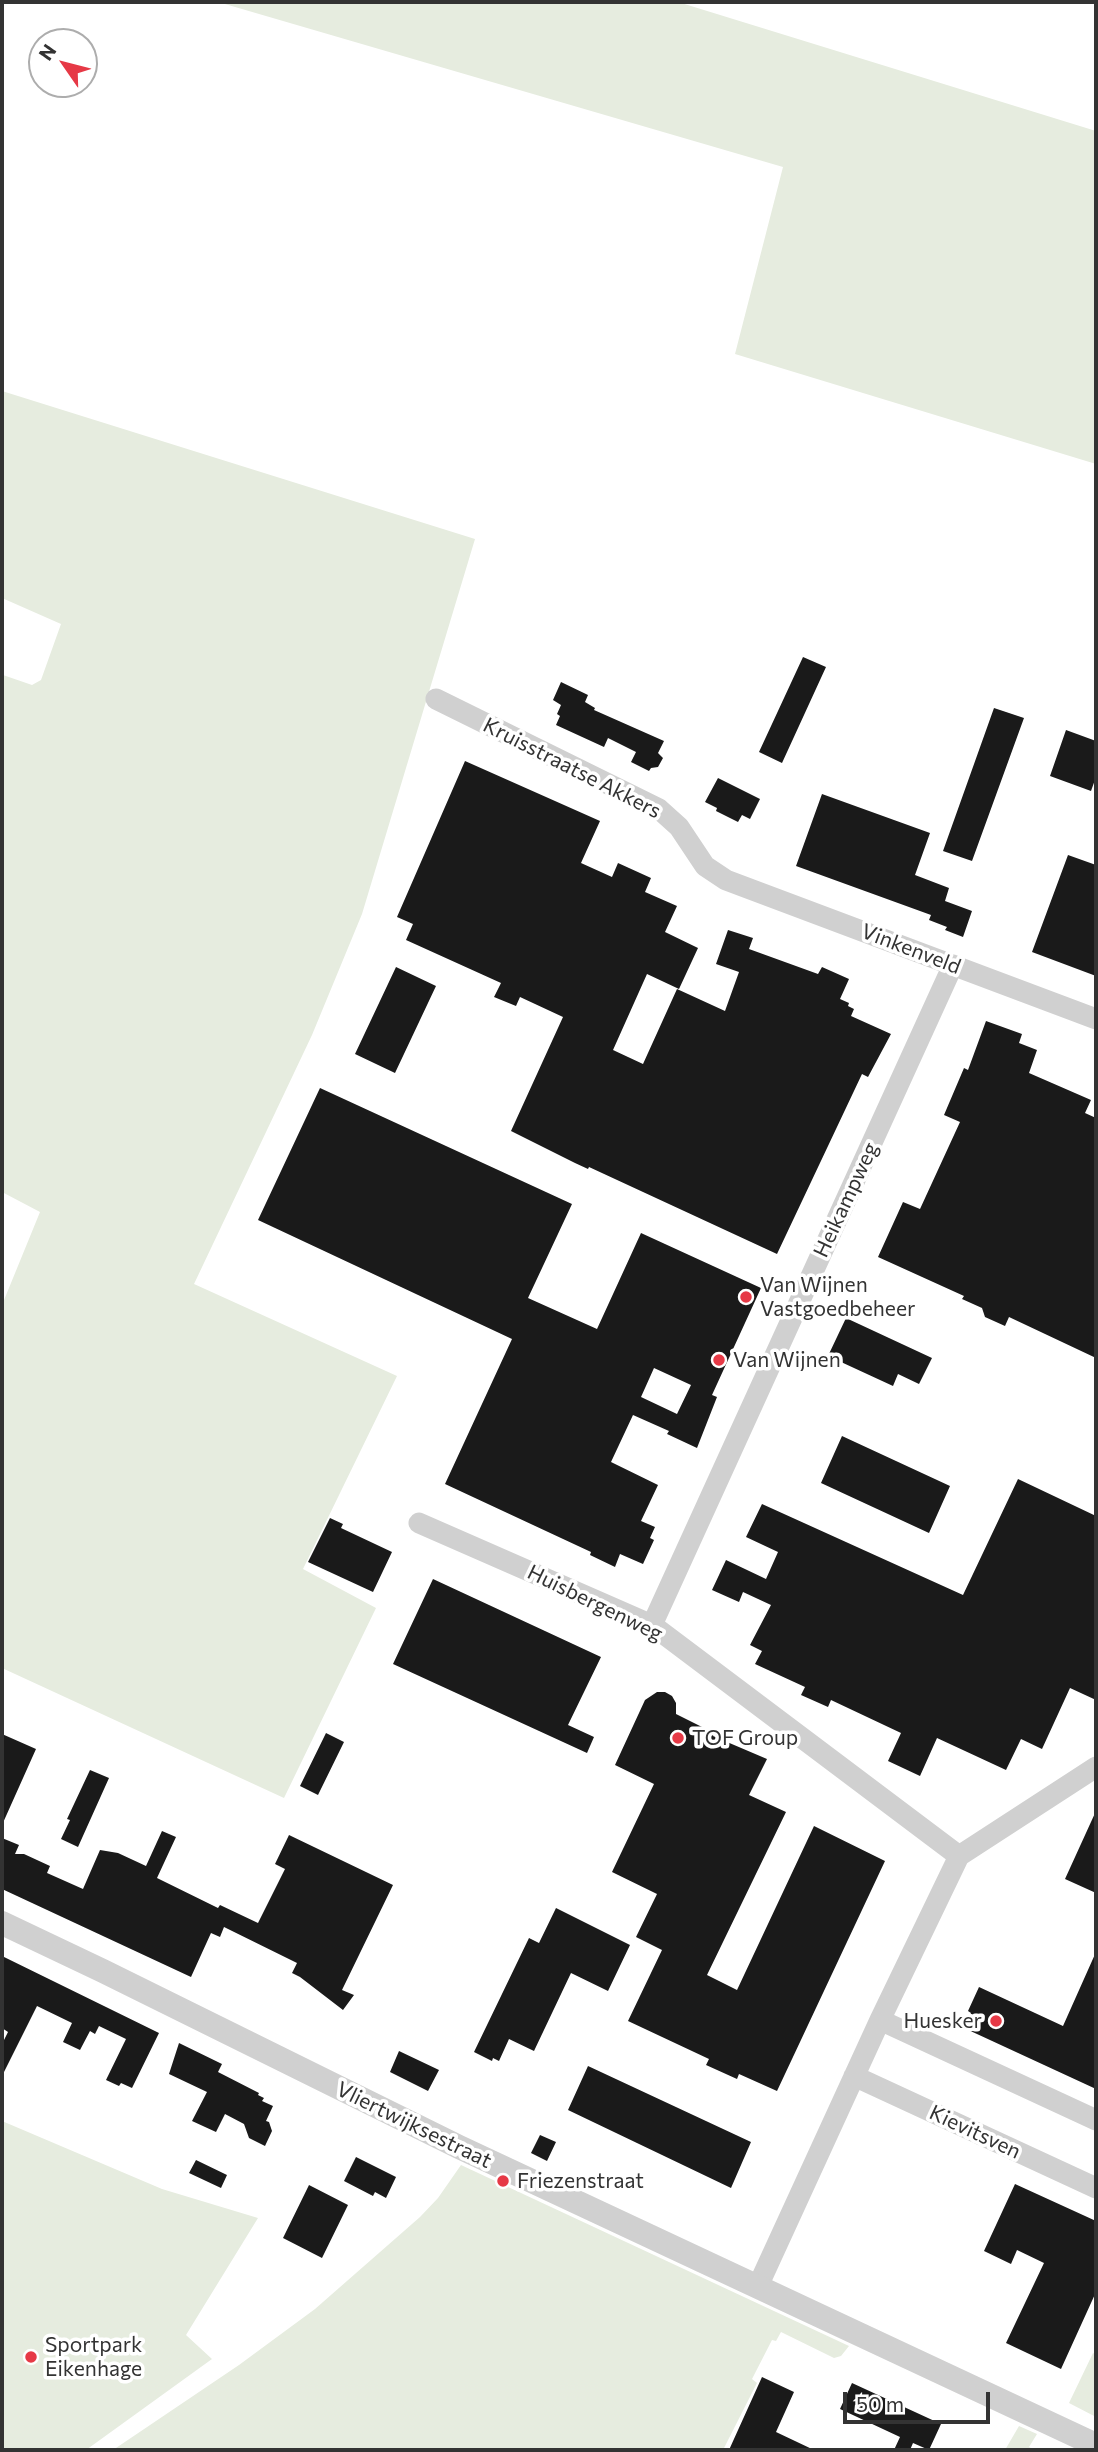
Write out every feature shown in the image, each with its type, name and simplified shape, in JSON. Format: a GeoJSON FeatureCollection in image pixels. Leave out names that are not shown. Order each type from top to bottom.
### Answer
{"type":"FeatureCollection","features":[{"type":"Feature","properties":{"kind":"street","name":"Kruisstraatse Akkers"},"geometry":{"type":"LineString","coordinates":[[436,699],[659,809],[678,827],[705,866],[726,880]]}},
{"type":"Feature","properties":{"kind":"street","name":"Vinkenveld"},"geometry":{"type":"LineString","coordinates":[[726,880],[1096,1019]]}},
{"type":"Feature","properties":{"kind":"street","name":"Heikampweg"},"geometry":{"type":"LineString","coordinates":[[652,1625],[953,965]]}},
{"type":"Feature","properties":{"kind":"street","name":"Huisbergenweg"},"geometry":{"type":"LineString","coordinates":[[419,1523],[652,1625],[959,1856]]}},
{"type":"Feature","properties":{"kind":"street"},"geometry":{"type":"LineString","coordinates":[[758,2286],[959,1856],[1096,1767]]}},
{"type":"Feature","properties":{"kind":"street","name":"Vliertwijksestraat"},"geometry":{"type":"LineString","coordinates":[[2,1923],[459,2147],[1096,2445]]}},
{"type":"Feature","properties":{"kind":"street"},"geometry":{"type":"LineString","coordinates":[[880,2021],[1096,2120]]}},
{"type":"Feature","properties":{"kind":"street","name":"Kievitsven"},"geometry":{"type":"LineString","coordinates":[[855,2076],[1096,2188]]}},
{"type":"Feature","properties":{"kind":"shaded area"},"geometry":{"type":"Polygon","coordinates":[[[218,2],[678,2],[1096,131],[1096,464],[735,354],[783,167],[218,2]]]}},
{"type":"Feature","properties":{"kind":"shaded area"},"geometry":{"type":"Polygon","coordinates":[[[2,391],[475,539],[362,914],[312,1035],[194,1284],[397,1376],[303,1569],[376,1608],[284,1798],[2,1668],[2,1305],[40,1212],[2,1192],[3,675],[32,685],[41,680],[61,624],[2,598],[2,391]]]}},
{"type":"Feature","properties":{"kind":"shaded area"},"geometry":{"type":"Polygon","coordinates":[[[2,2121],[162,2189],[258,2218],[186,2335],[212,2359],[86,2450],[2,2450],[2,2121]]]}},
{"type":"Feature","properties":{"kind":"shaded area"},"geometry":{"type":"Polygon","coordinates":[[[461,2165],[849,2346],[841,2356],[834,2358],[781,2332],[776,2341],[772,2340],[752,2379],[757,2383],[723,2450],[113,2450],[239,2365],[315,2309],[420,2217],[438,2198],[461,2165]]]}},
{"type":"Feature","properties":{"kind":"shaded area"},"geometry":{"type":"Polygon","coordinates":[[[1093,2353],[1096,2355],[1096,2417],[1069,2403],[1093,2353]]]}},
{"type":"Feature","properties":{"kind":"shaded area"},"geometry":{"type":"Polygon","coordinates":[[[1019,2426],[1037,2434],[1029,2447],[1034,2450],[1005,2450],[1019,2426]]]}},
{"type":"Feature","properties":{"kind":"building"},"geometry":{"type":"Polygon","coordinates":[[[803,657],[826,667],[782,763],[759,752],[803,657]]]}},
{"type":"Feature","properties":{"kind":"building"},"geometry":{"type":"Polygon","coordinates":[[[561,682],[588,695],[585,702],[595,708],[594,710],[664,741],[658,753],[663,758],[658,767],[649,771],[631,762],[636,752],[608,738],[604,747],[556,725],[561,705],[553,700],[561,682]]]}},
{"type":"Feature","properties":{"kind":"building"},"geometry":{"type":"Polygon","coordinates":[[[994,708],[1024,718],[972,861],[943,851],[994,708]]]}},
{"type":"Feature","properties":{"kind":"building"},"geometry":{"type":"Polygon","coordinates":[[[1066,730],[1096,741],[1096,777],[1091,791],[1050,776],[1066,730]]]}},
{"type":"Feature","properties":{"kind":"building"},"geometry":{"type":"Polygon","coordinates":[[[465,761],[600,821],[581,863],[612,877],[618,863],[651,878],[645,892],[677,906],[665,932],[698,948],[679,989],[647,974],[613,1050],[643,1064],[677,989],[725,1011],[739,972],[716,964],[728,930],[753,938],[749,949],[818,974],[822,967],[849,979],[840,999],[854,1009],[851,1016],[891,1034],[868,1077],[862,1074],[777,1254],[589,1167],[588,1169],[575,1163],[511,1131],[563,1017],[520,997],[516,1006],[494,997],[501,983],[406,940],[413,924],[397,917],[465,761]]]}},
{"type":"Feature","properties":{"kind":"building"},"geometry":{"type":"Polygon","coordinates":[[[718,778],[760,799],[750,819],[742,815],[738,822],[705,802],[718,778]]]}},
{"type":"Feature","properties":{"kind":"building"},"geometry":{"type":"Polygon","coordinates":[[[822,794],[930,833],[915,875],[949,888],[945,901],[972,911],[963,937],[929,920],[931,915],[796,866],[822,794]]]}},
{"type":"Feature","properties":{"kind":"building"},"geometry":{"type":"Polygon","coordinates":[[[1068,855],[1096,865],[1096,976],[1032,952],[1068,855]]]}},
{"type":"Feature","properties":{"kind":"building"},"geometry":{"type":"Polygon","coordinates":[[[396,967],[436,986],[395,1073],[355,1054],[396,967]]]}},
{"type":"Feature","properties":{"kind":"building"},"geometry":{"type":"Polygon","coordinates":[[[986,1021],[1022,1034],[1019,1043],[1037,1050],[1029,1073],[1091,1100],[1085,1113],[1096,1118],[1096,1358],[1009,1317],[1005,1326],[985,1317],[982,1308],[962,1299],[964,1296],[878,1257],[903,1202],[920,1209],[960,1122],[944,1115],[964,1068],[968,1070],[986,1021]]]}},
{"type":"Feature","properties":{"kind":"building"},"geometry":{"type":"Polygon","coordinates":[[[320,1088],[572,1204],[528,1298],[597,1329],[641,1233],[761,1288],[712,1395],[717,1397],[697,1448],[667,1434],[669,1431],[633,1415],[611,1462],[658,1485],[641,1521],[655,1527],[650,1538],[654,1540],[643,1564],[620,1554],[615,1567],[590,1555],[591,1552],[445,1484],[512,1339],[258,1220],[320,1088]],[[654,1368],[641,1397],[677,1414],[691,1385],[654,1368]]]}},
{"type":"Feature","properties":{"kind":"building"},"geometry":{"type":"Polygon","coordinates":[[[846,1318],[932,1358],[919,1384],[898,1374],[893,1386],[828,1356],[846,1318]]]}},
{"type":"Feature","properties":{"kind":"building"},"geometry":{"type":"Polygon","coordinates":[[[842,1436],[950,1486],[929,1533],[821,1483],[842,1436]]]}},
{"type":"Feature","properties":{"kind":"building"},"geometry":{"type":"Polygon","coordinates":[[[1018,1479],[1096,1516],[1096,1700],[1070,1688],[1042,1749],[1021,1739],[1006,1770],[937,1738],[920,1776],[888,1761],[901,1733],[831,1700],[828,1707],[801,1695],[805,1687],[755,1664],[762,1651],[750,1645],[771,1605],[743,1592],[739,1602],[712,1590],[726,1560],[766,1579],[778,1552],[746,1537],[762,1504],[963,1595],[1018,1479]]]}},
{"type":"Feature","properties":{"kind":"building"},"geometry":{"type":"Polygon","coordinates":[[[330,1518],[343,1524],[341,1528],[392,1552],[373,1592],[308,1562],[330,1518]]]}},
{"type":"Feature","properties":{"kind":"building"},"geometry":{"type":"Polygon","coordinates":[[[433,1579],[601,1657],[568,1725],[594,1737],[587,1753],[393,1664],[433,1579]]]}},
{"type":"Feature","properties":{"kind":"building"},"geometry":{"type":"Polygon","coordinates":[[[657,1692],[672,1696],[676,1703],[676,1714],[714,1733],[713,1736],[767,1759],[749,1795],[786,1812],[707,1975],[737,1990],[814,1826],[885,1861],[777,2091],[739,2074],[737,2079],[706,2065],[709,2059],[628,2021],[662,1950],[636,1937],[657,1894],[612,1872],[654,1784],[615,1765],[645,1700],[657,1692]]]}},
{"type":"Feature","properties":{"kind":"building"},"geometry":{"type":"Polygon","coordinates":[[[326,1733],[344,1742],[318,1795],[300,1786],[326,1733]]]}},
{"type":"Feature","properties":{"kind":"building"},"geometry":{"type":"Polygon","coordinates":[[[2,1734],[36,1749],[2,1825],[2,1734]]]}},
{"type":"Feature","properties":{"kind":"building"},"geometry":{"type":"Polygon","coordinates":[[[90,1770],[109,1778],[78,1847],[61,1839],[70,1820],[67,1819],[90,1770]]]}},
{"type":"Feature","properties":{"kind":"building"},"geometry":{"type":"Polygon","coordinates":[[[1096,1811],[1096,1893],[1065,1879],[1096,1811]]]}},
{"type":"Feature","properties":{"kind":"building"},"geometry":{"type":"Polygon","coordinates":[[[162,1831],[176,1837],[157,1878],[218,1908],[220,1905],[258,1923],[285,1869],[275,1864],[289,1835],[393,1885],[342,1990],[354,1995],[343,2010],[292,1973],[297,1963],[224,1927],[220,1937],[211,1933],[191,1977],[2,1889],[2,1838],[19,1845],[15,1854],[24,1854],[50,1866],[47,1873],[83,1889],[100,1850],[118,1853],[146,1866],[162,1831]]]}},
{"type":"Feature","properties":{"kind":"building"},"geometry":{"type":"Polygon","coordinates":[[[556,1908],[630,1945],[608,1991],[571,1973],[534,2051],[509,2039],[499,2061],[493,2058],[492,2061],[474,2052],[529,1938],[539,1943],[556,1908]]]}},
{"type":"Feature","properties":{"kind":"building"},"geometry":{"type":"Polygon","coordinates":[[[1096,1952],[1096,2089],[964,2028],[979,1987],[1063,2026],[1096,1952]]]}},
{"type":"Feature","properties":{"kind":"building"},"geometry":{"type":"Polygon","coordinates":[[[2,1956],[159,2033],[132,2088],[106,2080],[126,2039],[99,2026],[95,2034],[90,2031],[80,2050],[63,2042],[72,2023],[37,2006],[2,2076],[2,2044],[8,2032],[2,2028],[2,1956]]]}},
{"type":"Feature","properties":{"kind":"building"},"geometry":{"type":"Polygon","coordinates":[[[179,2043],[222,2064],[218,2072],[259,2093],[258,2095],[264,2098],[262,2101],[273,2106],[266,2121],[272,2131],[265,2146],[249,2138],[244,2124],[225,2114],[216,2132],[192,2121],[207,2092],[169,2074],[179,2043]]]}},
{"type":"Feature","properties":{"kind":"building"},"geometry":{"type":"Polygon","coordinates":[[[399,2051],[439,2070],[428,2091],[390,2072],[399,2051]]]}},
{"type":"Feature","properties":{"kind":"building"},"geometry":{"type":"Polygon","coordinates":[[[588,2066],[751,2142],[731,2188],[568,2110],[588,2066]]]}},
{"type":"Feature","properties":{"kind":"building"},"geometry":{"type":"Polygon","coordinates":[[[540,2135],[556,2142],[547,2161],[531,2153],[540,2135]]]}},
{"type":"Feature","properties":{"kind":"building"},"geometry":{"type":"Polygon","coordinates":[[[356,2157],[396,2177],[386,2198],[375,2192],[373,2196],[344,2181],[356,2157]]]}},
{"type":"Feature","properties":{"kind":"building"},"geometry":{"type":"Polygon","coordinates":[[[196,2160],[227,2175],[221,2188],[189,2173],[196,2160]]]}},
{"type":"Feature","properties":{"kind":"building"},"geometry":{"type":"Polygon","coordinates":[[[1015,2184],[1096,2221],[1096,2292],[1061,2369],[1006,2343],[1044,2263],[1017,2250],[1011,2264],[984,2251],[1015,2184]]]}},
{"type":"Feature","properties":{"kind":"building"},"geometry":{"type":"Polygon","coordinates":[[[309,2185],[348,2205],[322,2258],[283,2238],[309,2185]]]}},
{"type":"Feature","properties":{"kind":"building"},"geometry":{"type":"Polygon","coordinates":[[[762,2377],[794,2392],[776,2432],[814,2450],[729,2450],[762,2377]]]}},
{"type":"Feature","properties":{"kind":"building"},"geometry":{"type":"Polygon","coordinates":[[[852,2383],[941,2424],[929,2450],[913,2443],[910,2450],[894,2450],[900,2437],[840,2409],[852,2383]]]}},
{"type":"Feature","properties":{"kind":"place","name":"Van Wijnen Vastgoedbeheer"},"geometry":{"type":"Point","coordinates":[746,1297]}},
{"type":"Feature","properties":{"kind":"place","name":"Van Wijnen"},"geometry":{"type":"Point","coordinates":[719,1360]}},
{"type":"Feature","properties":{"kind":"place","name":"TOF Group"},"geometry":{"type":"Point","coordinates":[678,1738]}},
{"type":"Feature","properties":{"kind":"place","name":"Huesker"},"geometry":{"type":"Point","coordinates":[996,2021]}},
{"type":"Feature","properties":{"kind":"place","name":"Friezenstraat"},"geometry":{"type":"Point","coordinates":[503,2181]}},
{"type":"Feature","properties":{"kind":"place","name":"Sportpark Eikenhage"},"geometry":{"type":"Point","coordinates":[31,2357]}}]}
